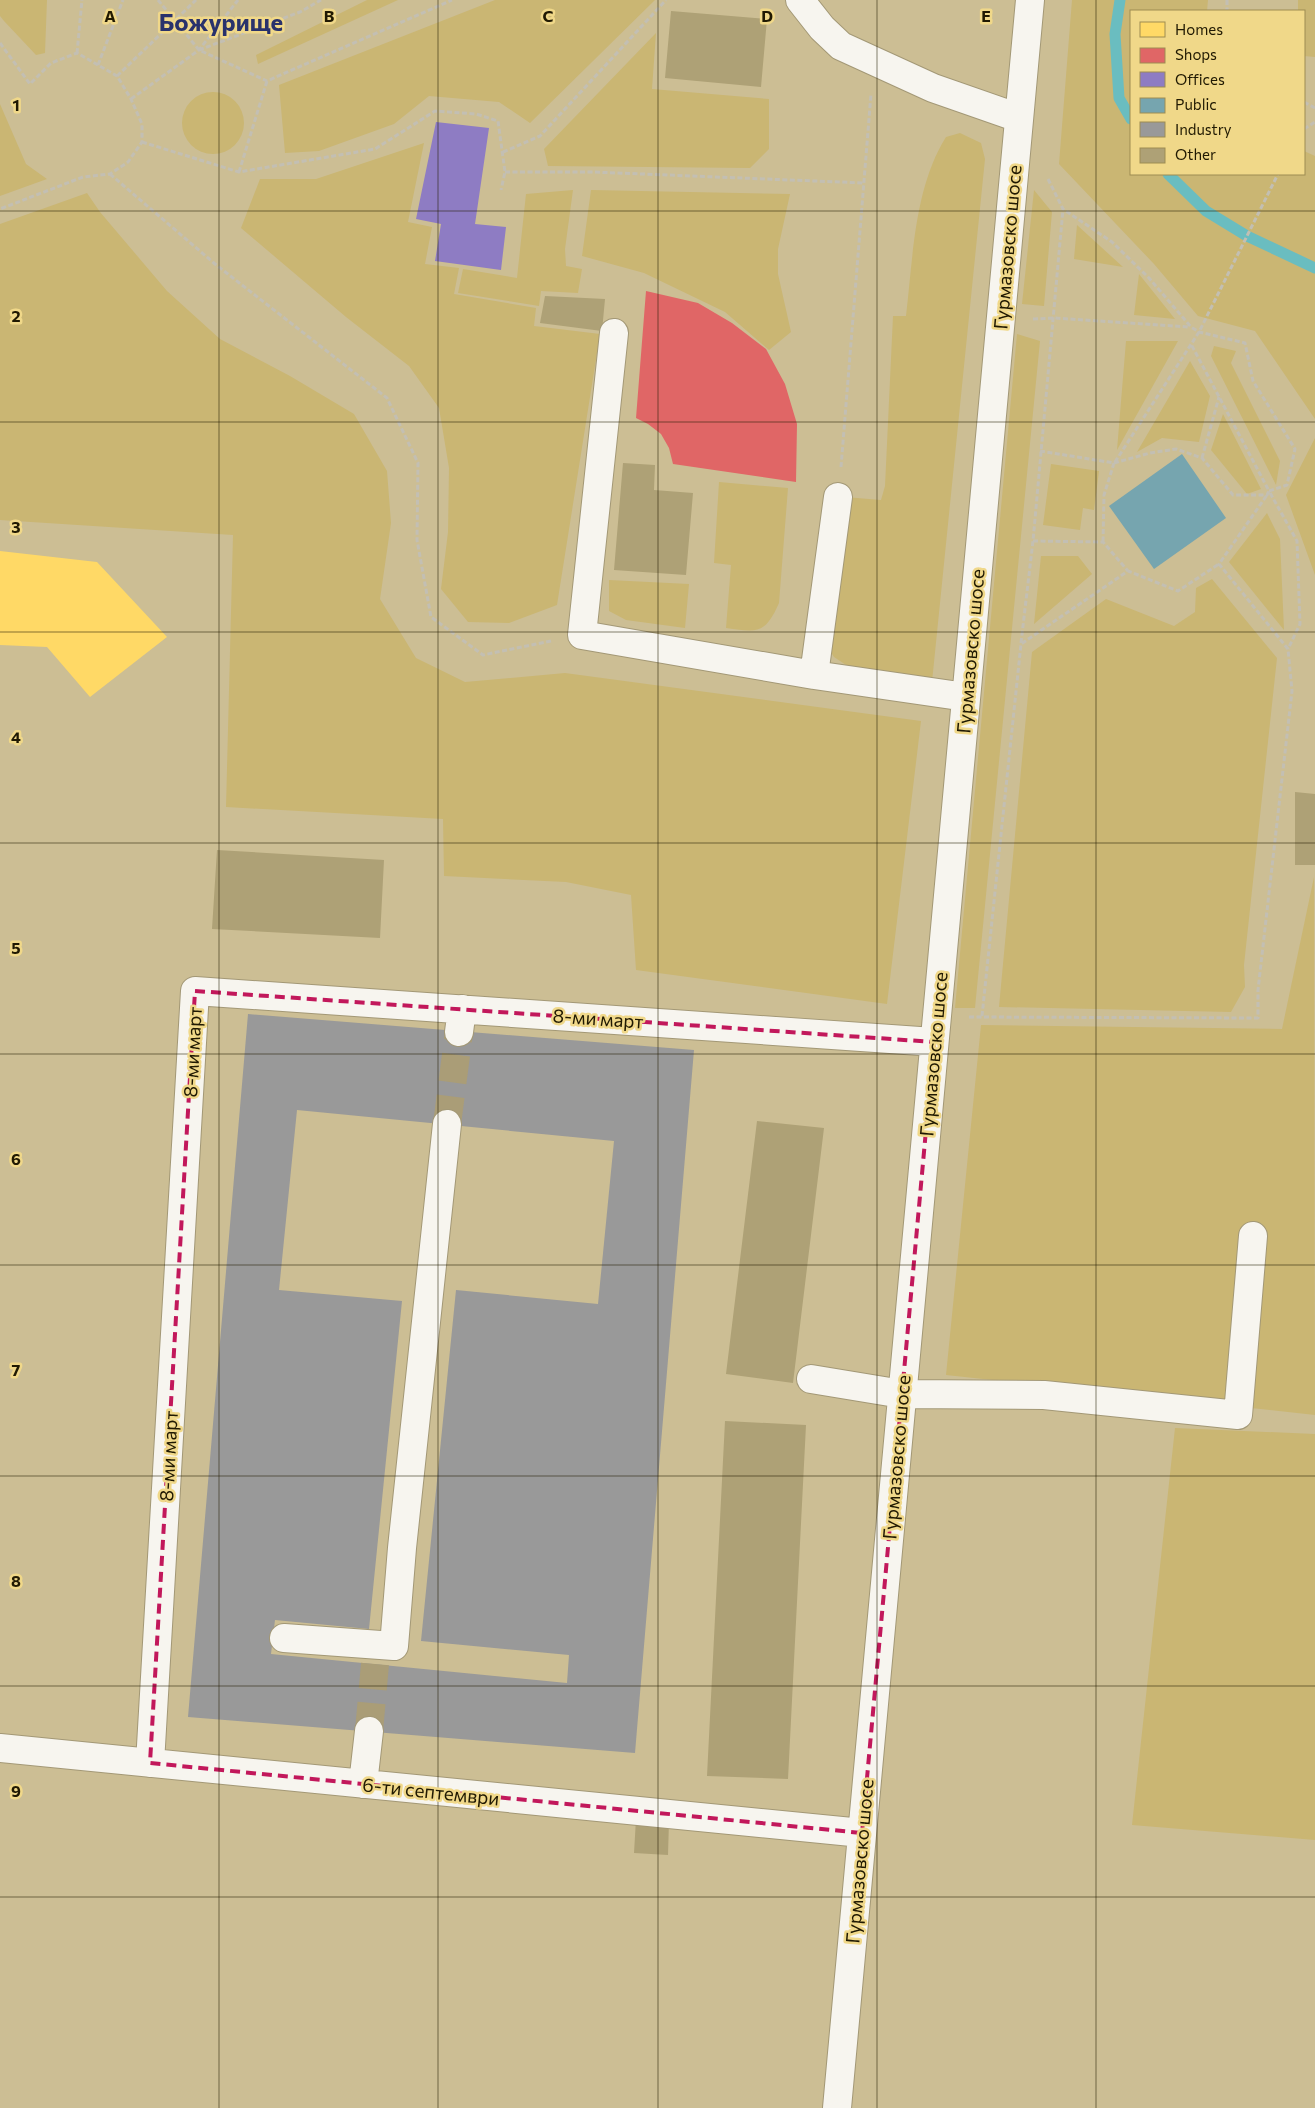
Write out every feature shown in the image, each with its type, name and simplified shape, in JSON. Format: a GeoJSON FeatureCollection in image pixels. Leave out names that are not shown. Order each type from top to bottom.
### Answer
{"type":"FeatureCollection","features":[{"type":"Feature","properties":{"kind":"street"},"geometry":{"type":"LineString","coordinates":[[800,0],[831,39],[841,46],[933,88],[1019,118]]}},
{"type":"Feature","properties":{"kind":"street","name":"Гурмазовско шосе"},"geometry":{"type":"LineString","coordinates":[[837,2108],[1030,0]]}},
{"type":"Feature","properties":{"kind":"street"},"geometry":{"type":"LineString","coordinates":[[614,332],[582,635],[814,675],[966,697]]}},
{"type":"Feature","properties":{"kind":"street"},"geometry":{"type":"LineString","coordinates":[[814,675],[838,497]]}},
{"type":"Feature","properties":{"kind":"street","name":"8-ми март"},"geometry":{"type":"LineString","coordinates":[[150,1763],[195,991],[460,1020],[935,1030]]}},
{"type":"Feature","properties":{"kind":"street"},"geometry":{"type":"LineString","coordinates":[[284,1638],[376,1654],[394,1646],[402,1548],[447,1124]]}},
{"type":"Feature","properties":{"kind":"street"},"geometry":{"type":"LineString","coordinates":[[811,1378],[902,1394],[1044,1395],[1238,1415],[1253,1236]]}},
{"type":"Feature","properties":{"kind":"street"},"geometry":{"type":"LineString","coordinates":[[364,1784],[368,1731]]}},
{"type":"Feature","properties":{"kind":"street","name":"6-ти септември"},"geometry":{"type":"LineString","coordinates":[[0,1748],[862,1833]]}},
{"type":"Feature","properties":{"kind":"path"},"geometry":{"type":"LineString","coordinates":[[77,53],[82,0]]}},
{"type":"Feature","properties":{"kind":"path"},"geometry":{"type":"LineString","coordinates":[[98,65],[124,0]]}},
{"type":"Feature","properties":{"kind":"path"},"geometry":{"type":"LineString","coordinates":[[158,0],[199,50],[267,81],[452,0]]}},
{"type":"Feature","properties":{"kind":"path"},"geometry":{"type":"LineString","coordinates":[[117,76],[196,0]]}},
{"type":"Feature","properties":{"kind":"path"},"geometry":{"type":"LineString","coordinates":[[199,50],[238,0]]}},
{"type":"Feature","properties":{"kind":"path"},"geometry":{"type":"LineString","coordinates":[[131,99],[199,50],[300,12],[321,0]]}},
{"type":"Feature","properties":{"kind":"path"},"geometry":{"type":"LineString","coordinates":[[503,152],[540,136],[666,0]]}},
{"type":"Feature","properties":{"kind":"path"},"geometry":{"type":"LineString","coordinates":[[0,43],[30,84],[50,64],[77,53]]}},
{"type":"Feature","properties":{"kind":"path"},"geometry":{"type":"LineString","coordinates":[[0,209],[83,177],[110,174],[128,162],[142,142],[142,124],[131,99],[117,76],[77,53]]}},
{"type":"Feature","properties":{"kind":"path"},"geometry":{"type":"LineString","coordinates":[[838,497],[873,61]]}},
{"type":"Feature","properties":{"kind":"path"},"geometry":{"type":"LineString","coordinates":[[239,172],[267,81]]}},
{"type":"Feature","properties":{"kind":"path"},"geometry":{"type":"LineString","coordinates":[[142,142],[239,172],[374,149],[435,110],[476,114],[498,122],[505,172],[501,190]]}},
{"type":"Feature","properties":{"kind":"path"},"geometry":{"type":"LineString","coordinates":[[1044,171],[1063,209],[1112,242],[1149,278],[1190,327],[1199,332],[1245,343],[1253,381],[1295,449],[1287,485],[1269,491],[1218,564],[1178,590],[1128,571],[1103,542],[1104,495],[1114,463],[1199,332],[1278,175]]}},
{"type":"Feature","properties":{"kind":"path"},"geometry":{"type":"LineString","coordinates":[[505,172],[594,172],[864,183]]}},
{"type":"Feature","properties":{"kind":"path"},"geometry":{"type":"LineString","coordinates":[[110,174],[215,264],[387,398],[418,463],[418,540],[431,617],[483,655],[582,635]]}},
{"type":"Feature","properties":{"kind":"path"},"geometry":{"type":"LineString","coordinates":[[982,1016],[1033,541],[1063,209]]}},
{"type":"Feature","properties":{"kind":"path"},"geometry":{"type":"LineString","coordinates":[[1000,320],[1054,318],[1190,327]]}},
{"type":"Feature","properties":{"kind":"path"},"geometry":{"type":"LineString","coordinates":[[935,1030],[982,1016],[1258,1018],[1258,990],[1292,691],[1288,649],[1300,624],[1297,541],[1191,344]]}},
{"type":"Feature","properties":{"kind":"path"},"geometry":{"type":"LineString","coordinates":[[1202,458],[1219,397]]}},
{"type":"Feature","properties":{"kind":"path"},"geometry":{"type":"LineString","coordinates":[[1040,450],[1114,463],[1150,453],[1176,449],[1202,458],[1233,495],[1267,495]]}},
{"type":"Feature","properties":{"kind":"path"},"geometry":{"type":"LineString","coordinates":[[1033,541],[1103,542]]}},
{"type":"Feature","properties":{"kind":"path"},"geometry":{"type":"LineString","coordinates":[[1218,564],[1288,649]]}},
{"type":"Feature","properties":{"kind":"path"},"geometry":{"type":"LineString","coordinates":[[1021,644],[1128,571]]}},
{"type":"Feature","properties":{"kind":"highlighted area"},"geometry":{"type":"Polygon","coordinates":[[[195,991],[934,1042],[862,1833],[150,1763],[195,991]]]}},
{"type":"Feature","properties":{"kind":"shaded area"},"geometry":{"type":"Polygon","coordinates":[[[0,0],[47,0],[45,53],[36,55],[4,21],[0,16],[0,0]]]}},
{"type":"Feature","properties":{"kind":"shaded area"},"geometry":{"type":"Polygon","coordinates":[[[367,0],[398,0],[258,64],[256,55],[367,0]]]}},
{"type":"Feature","properties":{"kind":"shaded area"},"geometry":{"type":"Polygon","coordinates":[[[495,0],[655,0],[530,123],[499,102],[429,96],[394,124],[319,151],[285,153],[279,85],[495,0]]]}},
{"type":"Feature","properties":{"kind":"shaded area"},"geometry":{"type":"Polygon","coordinates":[[[1072,0],[1208,0],[1207,10],[1130,10],[1130,175],[1305,175],[1305,151],[1315,156],[1315,419],[1255,331],[1198,316],[1154,264],[1059,164],[1072,0]]]}},
{"type":"Feature","properties":{"kind":"shaded area"},"geometry":{"type":"Polygon","coordinates":[[[1298,0],[1315,0],[1315,57],[1305,56],[1305,10],[1298,10],[1298,0]]]}},
{"type":"Feature","properties":{"kind":"shaded area"},"geometry":{"type":"Polygon","coordinates":[[[656,33],[652,89],[769,99],[769,149],[750,168],[548,166],[544,149],[656,33]]]}},
{"type":"Feature","properties":{"kind":"shaded area"},"geometry":{"type":"Polygon","coordinates":[[[213,92],[225,95],[235,101],[241,111],[244,123],[241,135],[235,145],[225,151],[213,154],[201,151],[191,145],[185,135],[182,123],[185,111],[191,101],[201,95],[213,92]]]}},
{"type":"Feature","properties":{"kind":"shaded area"},"geometry":{"type":"Polygon","coordinates":[[[0,104],[26,164],[47,179],[0,196],[0,104]]]}},
{"type":"Feature","properties":{"kind":"shaded area"},"geometry":{"type":"Polygon","coordinates":[[[960,133],[981,143],[985,159],[932,682],[846,665],[834,657],[827,646],[845,497],[881,500],[885,486],[893,316],[906,316],[913,247],[921,201],[935,157],[946,137],[960,133]]]}},
{"type":"Feature","properties":{"kind":"shaded area"},"geometry":{"type":"Polygon","coordinates":[[[424,143],[408,222],[432,227],[425,264],[459,268],[454,294],[536,308],[534,326],[600,334],[557,605],[509,623],[468,622],[441,589],[448,532],[449,468],[439,408],[409,366],[346,317],[241,228],[260,179],[316,179],[424,143]]]}},
{"type":"Feature","properties":{"kind":"shaded area"},"geometry":{"type":"Polygon","coordinates":[[[573,190],[565,249],[566,266],[582,269],[578,293],[541,291],[539,306],[458,293],[463,269],[517,278],[526,194],[573,190]]]}},
{"type":"Feature","properties":{"kind":"shaded area"},"geometry":{"type":"Polygon","coordinates":[[[591,190],[790,194],[778,249],[778,274],[791,332],[769,350],[725,312],[644,273],[582,256],[591,190]]]}},
{"type":"Feature","properties":{"kind":"shaded area"},"geometry":{"type":"Polygon","coordinates":[[[1034,190],[1052,212],[1044,306],[1022,304],[1034,190]]]}},
{"type":"Feature","properties":{"kind":"shaded area"},"geometry":{"type":"Polygon","coordinates":[[[87,193],[100,212],[167,291],[220,339],[290,376],[354,414],[387,471],[391,523],[380,599],[416,658],[465,682],[565,673],[921,721],[887,1004],[636,970],[631,895],[566,882],[444,876],[443,819],[226,807],[233,535],[0,520],[0,224],[87,193]]]}},
{"type":"Feature","properties":{"kind":"shaded area"},"geometry":{"type":"Polygon","coordinates":[[[1077,225],[1123,267],[1074,259],[1077,225]]]}},
{"type":"Feature","properties":{"kind":"shaded area"},"geometry":{"type":"Polygon","coordinates":[[[1139,274],[1175,319],[1134,315],[1139,274]]]}},
{"type":"Feature","properties":{"kind":"shaded area"},"geometry":{"type":"Polygon","coordinates":[[[1017,334],[1040,341],[975,1008],[955,1008],[1017,334]]]}},
{"type":"Feature","properties":{"kind":"shaded area"},"geometry":{"type":"Polygon","coordinates":[[[1126,341],[1178,341],[1117,450],[1126,341]]]}},
{"type":"Feature","properties":{"kind":"shaded area"},"geometry":{"type":"Polygon","coordinates":[[[1214,346],[1236,351],[1231,363],[1280,461],[1276,485],[1211,356],[1214,346]]]}},
{"type":"Feature","properties":{"kind":"shaded area"},"geometry":{"type":"Polygon","coordinates":[[[1190,361],[1210,396],[1199,442],[1162,438],[1137,452],[1190,361]]]}},
{"type":"Feature","properties":{"kind":"shaded area"},"geometry":{"type":"Polygon","coordinates":[[[1223,414],[1261,489],[1247,494],[1211,450],[1223,414]]]}},
{"type":"Feature","properties":{"kind":"shaded area"},"geometry":{"type":"Polygon","coordinates":[[[1315,438],[1315,575],[1286,495],[1315,438]]]}},
{"type":"Feature","properties":{"kind":"shaded area"},"geometry":{"type":"Polygon","coordinates":[[[1051,464],[1099,471],[1094,510],[1083,508],[1080,530],[1043,525],[1051,464]]]}},
{"type":"Feature","properties":{"kind":"shaded area"},"geometry":{"type":"Polygon","coordinates":[[[719,482],[788,488],[779,603],[769,621],[759,629],[726,628],[731,565],[714,563],[719,482]]]}},
{"type":"Feature","properties":{"kind":"shaded area"},"geometry":{"type":"Polygon","coordinates":[[[1267,513],[1280,539],[1284,630],[1229,562],[1267,513]]]}},
{"type":"Feature","properties":{"kind":"shaded area"},"geometry":{"type":"Polygon","coordinates":[[[1041,556],[1078,556],[1092,574],[1034,624],[1041,556]]]}},
{"type":"Feature","properties":{"kind":"shaded area"},"geometry":{"type":"Polygon","coordinates":[[[1212,579],[1277,658],[1244,965],[1245,987],[1231,1012],[999,1007],[1032,652],[1106,599],[1174,626],[1195,612],[1196,588],[1212,579]]]}},
{"type":"Feature","properties":{"kind":"shaded area"},"geometry":{"type":"Polygon","coordinates":[[[609,580],[689,584],[685,628],[626,620],[609,611],[609,580]]]}},
{"type":"Feature","properties":{"kind":"shaded area"},"geometry":{"type":"Polygon","coordinates":[[[1314,877],[1315,1415],[946,1375],[981,1025],[1282,1029],[1314,877]]]}},
{"type":"Feature","properties":{"kind":"shaded area"},"geometry":{"type":"Polygon","coordinates":[[[1175,1428],[1315,1434],[1315,1840],[1132,1825],[1175,1428]]]}},
{"type":"Feature","properties":{"kind":"building: Homes"},"geometry":{"type":"Polygon","coordinates":[[[0,551],[97,562],[167,637],[90,697],[47,647],[0,645],[0,551]]]}},
{"type":"Feature","properties":{"kind":"building: Shops"},"geometry":{"type":"Polygon","coordinates":[[[646,291],[698,303],[732,323],[766,349],[785,384],[797,424],[796,482],[673,464],[669,448],[661,434],[636,418],[646,291]]]}},
{"type":"Feature","properties":{"kind":"building: Offices"},"geometry":{"type":"Polygon","coordinates":[[[436,122],[489,128],[475,224],[506,227],[501,270],[435,261],[441,224],[416,219],[436,122]]]}},
{"type":"Feature","properties":{"kind":"building: Public"},"geometry":{"type":"Polygon","coordinates":[[[1182,454],[1226,518],[1154,569],[1109,506],[1182,454]]]}},
{"type":"Feature","properties":{"kind":"building: Industry"},"geometry":{"type":"Polygon","coordinates":[[[248,1014],[694,1050],[635,1753],[188,1717],[248,1014]],[[297,1110],[279,1290],[402,1301],[369,1629],[275,1620],[271,1654],[567,1683],[569,1655],[421,1641],[456,1290],[598,1304],[614,1141],[297,1110]]]}},
{"type":"Feature","properties":{"kind":"building: Other"},"geometry":{"type":"Polygon","coordinates":[[[671,11],[767,19],[761,87],[665,78],[671,11]]]}},
{"type":"Feature","properties":{"kind":"building: Other"},"geometry":{"type":"Polygon","coordinates":[[[545,296],[605,299],[602,331],[540,323],[545,296]]]}},
{"type":"Feature","properties":{"kind":"building: Other"},"geometry":{"type":"Polygon","coordinates":[[[623,463],[655,465],[654,490],[693,493],[686,575],[614,570],[623,463]]]}},
{"type":"Feature","properties":{"kind":"building: Other"},"geometry":{"type":"Polygon","coordinates":[[[1295,792],[1315,794],[1315,865],[1295,865],[1295,792]]]}},
{"type":"Feature","properties":{"kind":"building: Other"},"geometry":{"type":"Polygon","coordinates":[[[217,850],[384,860],[380,938],[212,929],[217,850]]]}},
{"type":"Feature","properties":{"kind":"building: Other"},"geometry":{"type":"Polygon","coordinates":[[[757,1121],[824,1128],[793,1383],[726,1374],[757,1121]]]}},
{"type":"Feature","properties":{"kind":"building: Other"},"geometry":{"type":"Polygon","coordinates":[[[725,1421],[806,1425],[788,1779],[707,1776],[725,1421]]]}},
{"type":"Feature","properties":{"kind":"building: Other"},"geometry":{"type":"Polygon","coordinates":[[[636,1819],[669,1821],[668,1855],[634,1853],[636,1819]]]}},
{"type":"Feature","properties":{"kind":"waterway"},"geometry":{"type":"LineString","coordinates":[[1120,0],[1115,34],[1119,98],[1130,117]]}},
{"type":"Feature","properties":{"kind":"waterway"},"geometry":{"type":"LineString","coordinates":[[1169,175],[1206,211],[1247,236],[1315,268]]}},
{"type":"Feature","properties":{"kind":"tunnel"},"geometry":{"type":"LineString","coordinates":[[447,1124],[459,1032]]}},
{"type":"Feature","properties":{"kind":"tunnel"},"geometry":{"type":"LineString","coordinates":[[369,1731],[375,1664]]}},
{"type":"Feature","properties":{"kind":"district","name":"Божурище"},"geometry":{"type":"Point","coordinates":[221,21]}}]}
